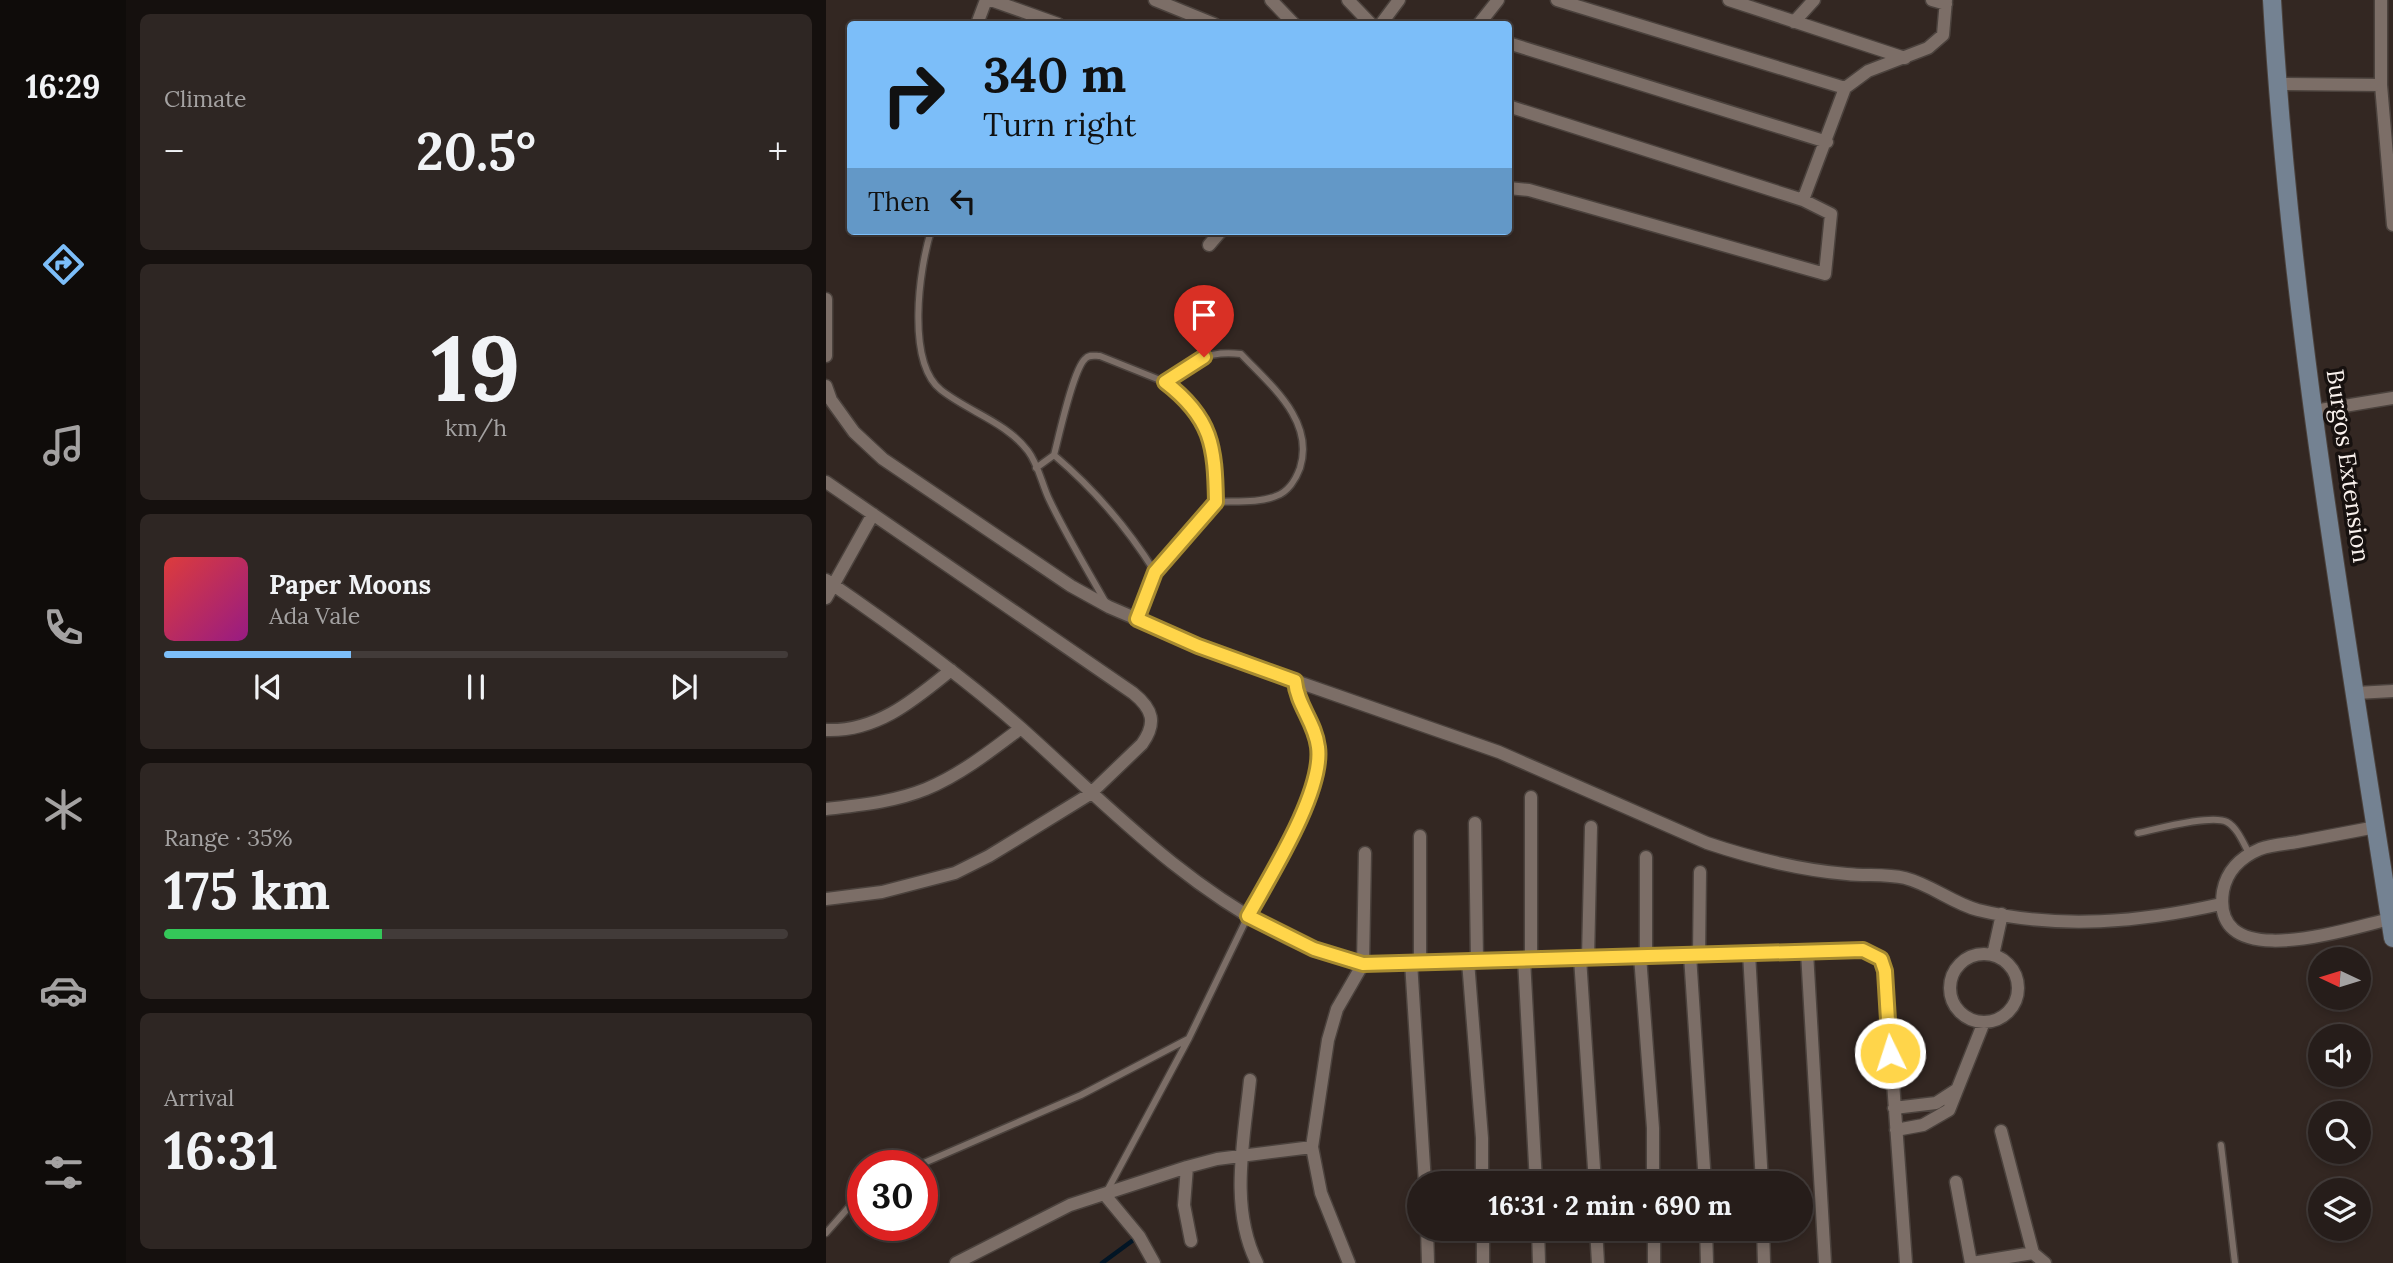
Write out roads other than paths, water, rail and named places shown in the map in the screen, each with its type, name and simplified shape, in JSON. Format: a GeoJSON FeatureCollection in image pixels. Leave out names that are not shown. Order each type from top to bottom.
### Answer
{"type":"FeatureCollection","features":[{"type":"Feature","properties":{"kind":"main road","name":"Burgos Extension"},"geometry":{"type":"LineString","coordinates":[[2272,0],[2292,237],[2314,411],[2393,938]]}},
{"type":"Feature","properties":{"kind":"street"},"geometry":{"type":"LineString","coordinates":[[978,21],[989,0],[1049,21]]}},
{"type":"Feature","properties":{"kind":"street"},"geometry":{"type":"LineString","coordinates":[[1155,0],[1207,21]]}},
{"type":"Feature","properties":{"kind":"street"},"geometry":{"type":"LineString","coordinates":[[1271,0],[1291,21]]}},
{"type":"Feature","properties":{"kind":"street"},"geometry":{"type":"LineString","coordinates":[[1348,0],[1368,21]]}},
{"type":"Feature","properties":{"kind":"street"},"geometry":{"type":"LineString","coordinates":[[1383,21],[1399,0]]}},
{"type":"Feature","properties":{"kind":"street"},"geometry":{"type":"LineString","coordinates":[[1481,21],[1498,0]]}},
{"type":"Feature","properties":{"kind":"street"},"geometry":{"type":"LineString","coordinates":[[1557,0],[1845,88]]}},
{"type":"Feature","properties":{"kind":"street"},"geometry":{"type":"LineString","coordinates":[[1729,0],[1905,58]]}},
{"type":"Feature","properties":{"kind":"street"},"geometry":{"type":"LineString","coordinates":[[1794,22],[1814,0]]}},
{"type":"Feature","properties":{"kind":"street"},"geometry":{"type":"LineString","coordinates":[[1803,200],[1827,142],[1845,88],[1868,71],[1928,48],[1943,36],[1946,2],[1931,0]]}},
{"type":"Feature","properties":{"kind":"street"},"geometry":{"type":"LineString","coordinates":[[2381,0],[2381,85],[2393,225]]}},
{"type":"Feature","properties":{"kind":"street"},"geometry":{"type":"LineString","coordinates":[[1512,44],[1827,142]]}},
{"type":"Feature","properties":{"kind":"street"},"geometry":{"type":"LineString","coordinates":[[2277,84],[2381,85]]}},
{"type":"Feature","properties":{"kind":"street"},"geometry":{"type":"LineString","coordinates":[[1512,107],[1803,200],[1831,214],[1825,274],[1529,190],[1512,188]]}},
{"type":"Feature","properties":{"kind":"street"},"geometry":{"type":"LineString","coordinates":[[1209,245],[1218,235]]}},
{"type":"Feature","properties":{"kind":"street"},"geometry":{"type":"LineString","coordinates":[[826,299],[826,356]]}},
{"type":"Feature","properties":{"kind":"street"},"geometry":{"type":"LineString","coordinates":[[826,386],[831,400],[854,432],[883,459],[1071,586],[1109,607],[1209,650],[1499,752],[1707,843],[1740,854],[1811,870],[1903,878],[1927,884],[1960,904],[2002,914],[2115,923],[2179,914],[2221,904]]}},
{"type":"Feature","properties":{"kind":"street"},"geometry":{"type":"LineString","coordinates":[[2314,411],[2393,397]]}},
{"type":"Feature","properties":{"kind":"street"},"geometry":{"type":"LineString","coordinates":[[826,482],[1146,704],[1150,712],[1149,735],[1090,794],[989,856],[955,873],[882,892],[826,899]]}},
{"type":"Feature","properties":{"kind":"street"},"geometry":{"type":"LineString","coordinates":[[826,598],[829,582],[873,514]]}},
{"type":"Feature","properties":{"kind":"street"},"geometry":{"type":"LineString","coordinates":[[829,582],[951,670],[1021,728],[1090,794],[1161,856],[1204,889],[1248,916],[1314,949],[1363,964],[1863,950],[1881,959],[1885,971],[1906,1263]]}},
{"type":"Feature","properties":{"kind":"street"},"geometry":{"type":"LineString","coordinates":[[826,730],[863,726],[891,715],[951,670]]}},
{"type":"Feature","properties":{"kind":"street"},"geometry":{"type":"LineString","coordinates":[[1248,916],[1302,813],[1317,764],[1318,748],[1314,731],[1296,696],[1295,681]]}},
{"type":"Feature","properties":{"kind":"street"},"geometry":{"type":"LineString","coordinates":[[2356,693],[2393,691]]}},
{"type":"Feature","properties":{"kind":"street"},"geometry":{"type":"LineString","coordinates":[[826,809],[867,805],[927,789],[985,755],[1021,728]]}},
{"type":"Feature","properties":{"kind":"street"},"geometry":{"type":"LineString","coordinates":[[1531,797],[1527,959],[1536,1171]]}},
{"type":"Feature","properties":{"kind":"street"},"geometry":{"type":"LineString","coordinates":[[1475,822],[1473,961],[1482,1171]]}},
{"type":"Feature","properties":{"kind":"street"},"geometry":{"type":"LineString","coordinates":[[1591,827],[1584,958],[1594,1171]]}},
{"type":"Feature","properties":{"kind":"street"},"geometry":{"type":"LineString","coordinates":[[2376,827],[2261,849],[2233,867],[2225,879],[2221,904],[2231,927],[2249,939],[2271,942],[2294,940],[2390,919]]}},
{"type":"Feature","properties":{"kind":"street"},"geometry":{"type":"LineString","coordinates":[[1420,836],[1416,962],[1425,1171]]}},
{"type":"Feature","properties":{"kind":"street"},"geometry":{"type":"LineString","coordinates":[[1349,1263],[1321,1194],[1312,1147],[1328,1040],[1337,1009],[1363,964],[1365,853]]}},
{"type":"Feature","properties":{"kind":"street"},"geometry":{"type":"LineString","coordinates":[[1646,857],[1643,956],[1653,1171]]}},
{"type":"Feature","properties":{"kind":"street"},"geometry":{"type":"LineString","coordinates":[[1700,872],[1694,955],[1703,1171]]}},
{"type":"Feature","properties":{"kind":"street"},"geometry":{"type":"LineString","coordinates":[[1993,955],[2002,914]]}},
{"type":"Feature","properties":{"kind":"street"},"geometry":{"type":"LineString","coordinates":[[1807,952],[1825,1263]]}},
{"type":"Feature","properties":{"kind":"street"},"geometry":{"type":"LineString","coordinates":[[1749,953],[1761,1171]]}},
{"type":"Feature","properties":{"kind":"street"},"geometry":{"type":"LineString","coordinates":[[1976,954],[1993,955],[2006,962],[2014,972],[2018,994],[2010,1010],[1999,1019],[1984,1022],[1965,1017],[1955,1007],[1950,984],[1955,971],[1962,961],[1976,954]]}},
{"type":"Feature","properties":{"kind":"street"},"geometry":{"type":"LineString","coordinates":[[1896,1130],[1917,1127],[1950,1110],[1984,1022]]}},
{"type":"Feature","properties":{"kind":"street"},"geometry":{"type":"LineString","coordinates":[[1250,1080],[1240,1180],[1243,1216],[1257,1263]]}},
{"type":"Feature","properties":{"kind":"street"},"geometry":{"type":"LineString","coordinates":[[1894,1108],[1937,1103],[1957,1090]]}},
{"type":"Feature","properties":{"kind":"street"},"geometry":{"type":"LineString","coordinates":[[2001,1131],[2033,1253]]}},
{"type":"Feature","properties":{"kind":"street"},"geometry":{"type":"LineString","coordinates":[[956,1263],[1070,1205],[1187,1167],[1312,1147]]}},
{"type":"Feature","properties":{"kind":"street"},"geometry":{"type":"LineString","coordinates":[[1187,1167],[1184,1205],[1191,1241]]}},
{"type":"Feature","properties":{"kind":"street"},"geometry":{"type":"LineString","coordinates":[[1956,1182],[1972,1263],[2033,1253],[2039,1255],[2045,1263]]}},
{"type":"Feature","properties":{"kind":"street"},"geometry":{"type":"LineString","coordinates":[[1105,1195],[1139,1237],[1154,1263]]}},
{"type":"Feature","properties":{"kind":"street"},"geometry":{"type":"LineString","coordinates":[[1427,1241],[1428,1263]]}},
{"type":"Feature","properties":{"kind":"street"},"geometry":{"type":"LineString","coordinates":[[1483,1241],[1483,1263]]}},
{"type":"Feature","properties":{"kind":"street"},"geometry":{"type":"LineString","coordinates":[[1538,1241],[1539,1263]]}},
{"type":"Feature","properties":{"kind":"street"},"geometry":{"type":"LineString","coordinates":[[1597,1241],[1598,1263]]}},
{"type":"Feature","properties":{"kind":"street"},"geometry":{"type":"LineString","coordinates":[[1654,1241],[1654,1263]]}},
{"type":"Feature","properties":{"kind":"street"},"geometry":{"type":"LineString","coordinates":[[1706,1241],[1707,1263]]}},
{"type":"Feature","properties":{"kind":"street"},"geometry":{"type":"LineString","coordinates":[[1763,1241],[1764,1263]]}},
{"type":"Feature","properties":{"kind":"lane"},"geometry":{"type":"LineString","coordinates":[[930,235],[920,280],[919,326],[923,363],[940,389],[1012,433],[1030,453],[1050,501],[1109,607]]}},
{"type":"Feature","properties":{"kind":"lane"},"geometry":{"type":"LineString","coordinates":[[1165,382],[1204,357],[1219,351],[1241,354],[1287,403],[1302,432],[1303,456],[1297,474],[1287,490],[1275,497],[1216,502]]}},
{"type":"Feature","properties":{"kind":"lane"},"geometry":{"type":"LineString","coordinates":[[1036,468],[1054,454],[1076,375],[1083,360],[1091,355],[1100,356],[1165,382],[1185,397],[1203,421],[1216,458],[1216,502],[1155,572],[1137,619]]}},
{"type":"Feature","properties":{"kind":"lane"},"geometry":{"type":"LineString","coordinates":[[1054,454],[1084,480],[1132,535],[1155,572]]}},
{"type":"Feature","properties":{"kind":"lane"},"geometry":{"type":"LineString","coordinates":[[2138,833],[2212,820],[2226,821],[2234,828],[2250,855]]}},
{"type":"Feature","properties":{"kind":"lane"},"geometry":{"type":"LineString","coordinates":[[1105,1195],[1189,1038],[1248,916]]}},
{"type":"Feature","properties":{"kind":"lane"},"geometry":{"type":"LineString","coordinates":[[938,1157],[1082,1095],[1189,1038]]}},
{"type":"Feature","properties":{"kind":"lane"},"geometry":{"type":"LineString","coordinates":[[2221,1145],[2235,1263]]}},
{"type":"Feature","properties":{"kind":"lane"},"geometry":{"type":"LineString","coordinates":[[826,1233],[847,1209]]}},
{"type":"Feature","properties":{"kind":"waterway"},"geometry":{"type":"LineString","coordinates":[[1102,1263],[1136,1238]]}}]}
